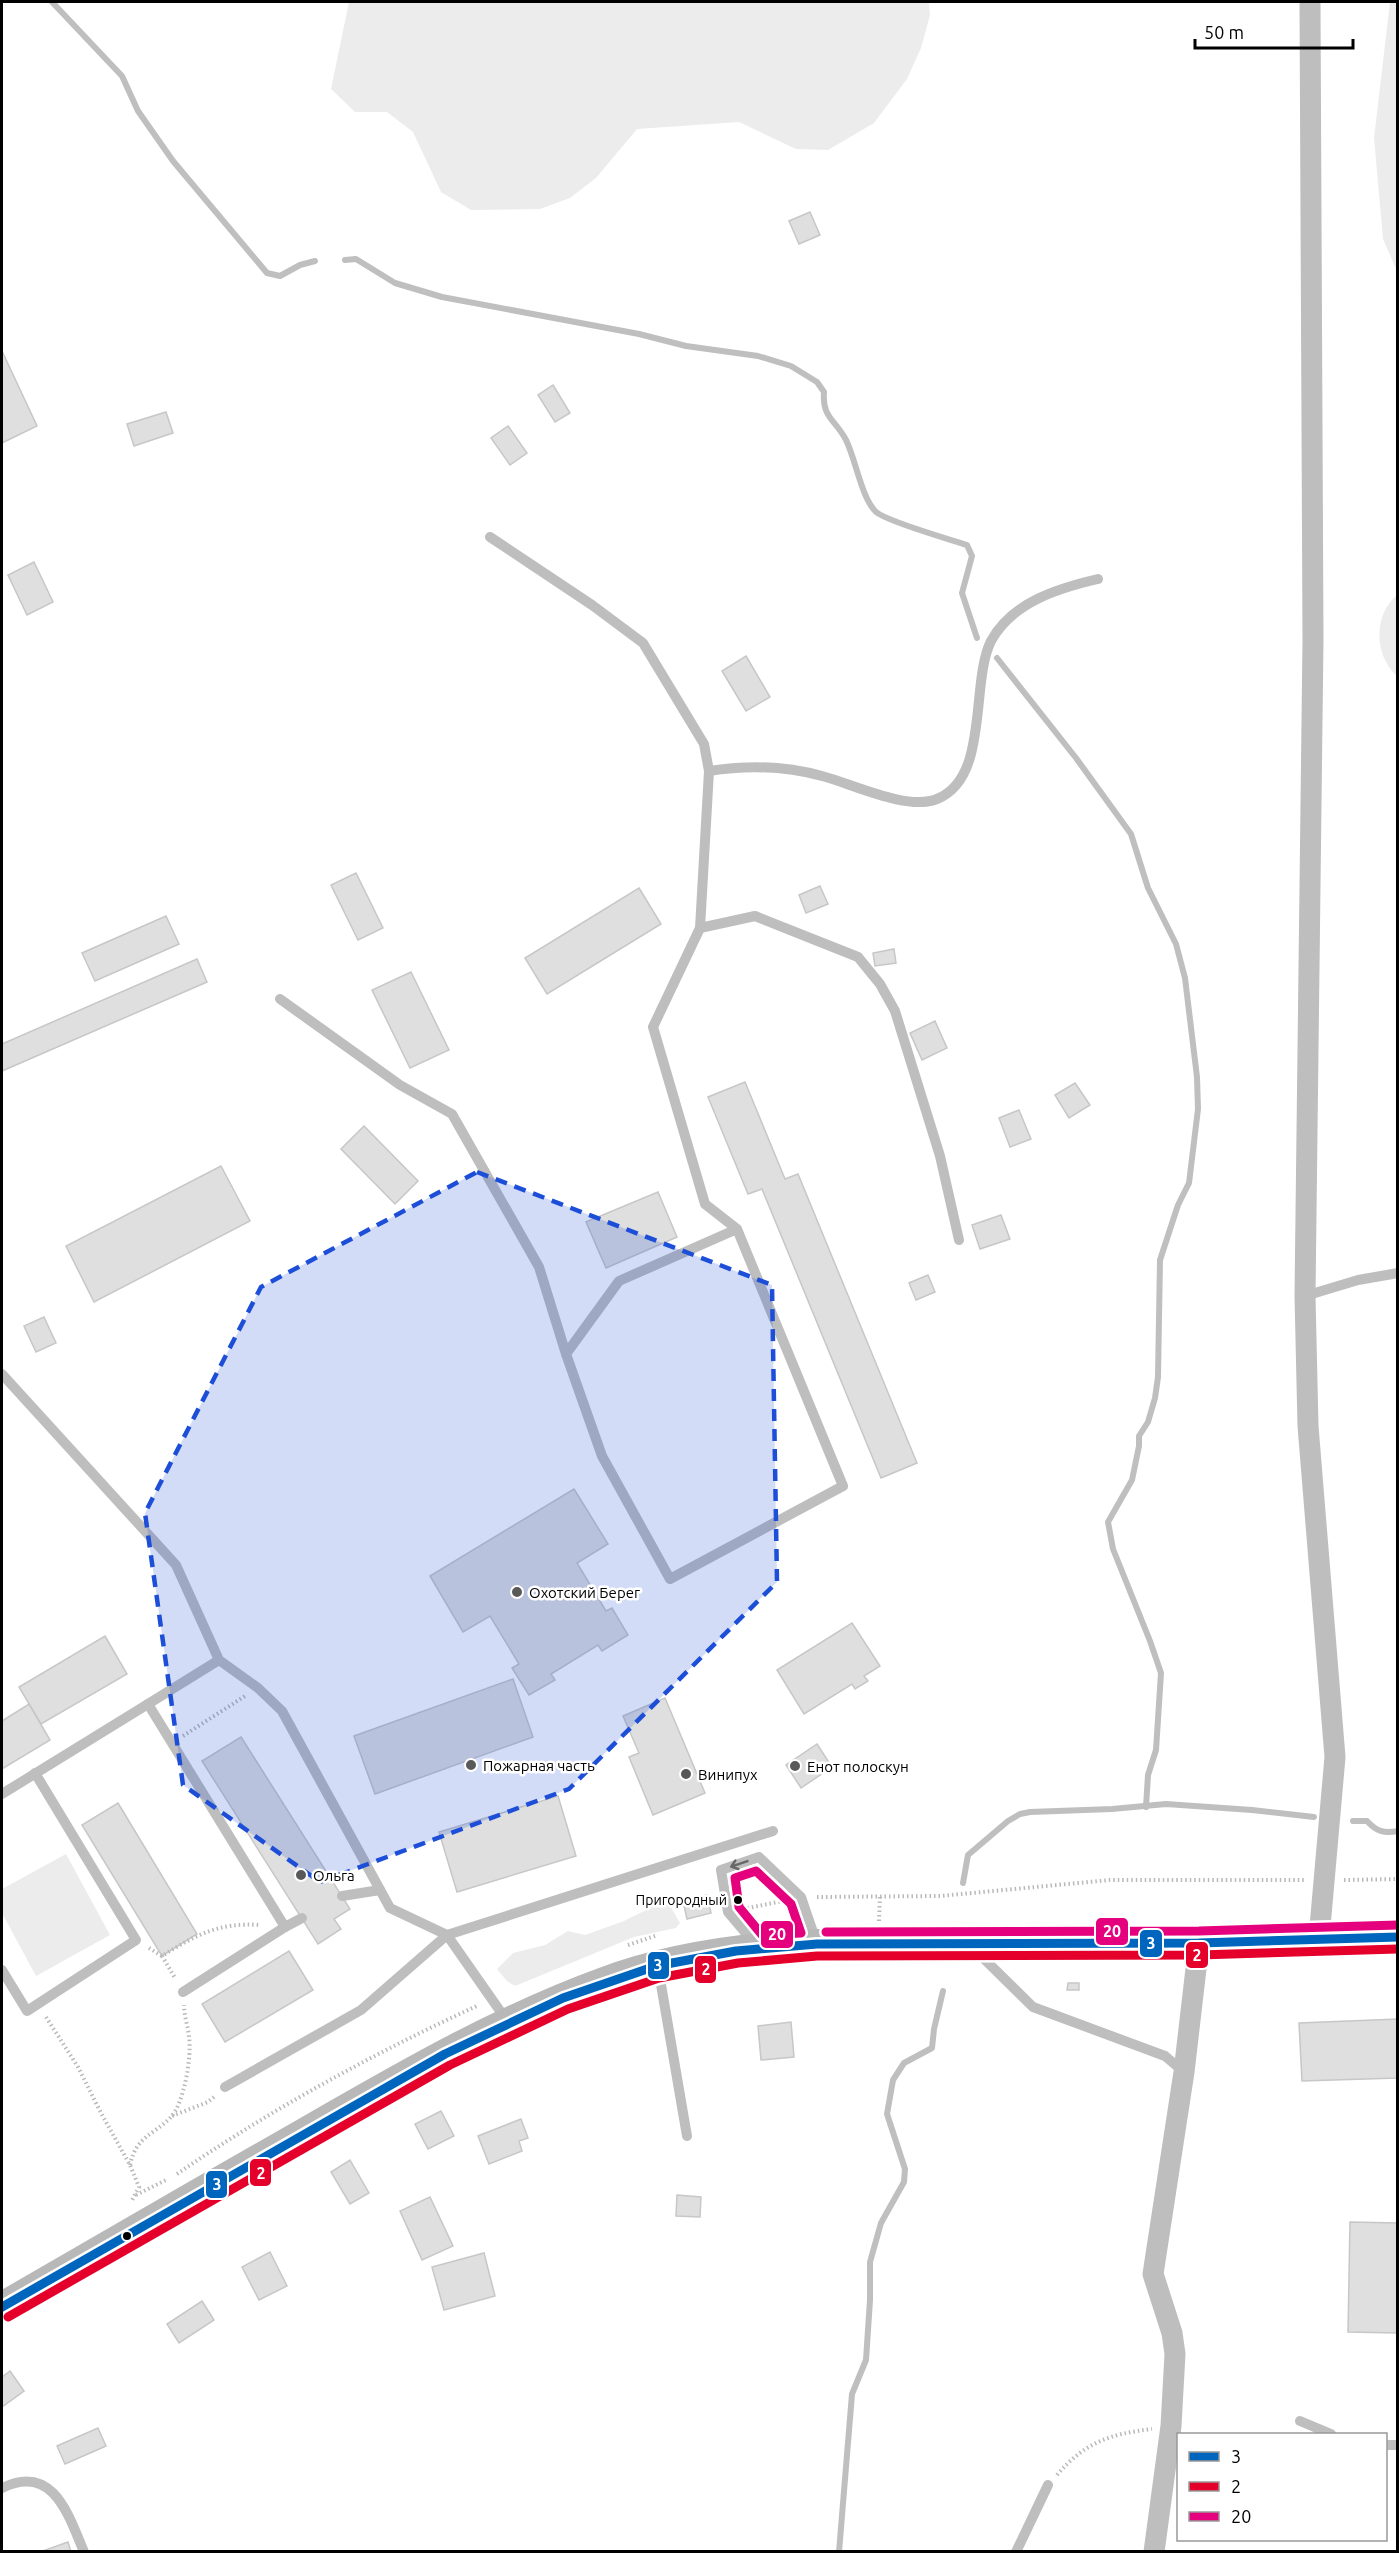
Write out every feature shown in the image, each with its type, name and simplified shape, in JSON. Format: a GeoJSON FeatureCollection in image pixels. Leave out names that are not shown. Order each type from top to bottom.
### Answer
{"type":"FeatureCollection","features":[{"type":"Feature","properties":{"kind":"main road"},"geometry":{"type":"LineString","coordinates":[[2,2307],[418,2068],[500,2011],[658,1966],[757,1947],[817,1944],[1199,1943],[1398,1937]]}},
{"type":"Feature","properties":{"kind":"street"},"geometry":{"type":"LineString","coordinates":[[1310,2],[1313,640],[1305,1296],[1308,1426],[1335,1757],[1326,1880],[1319,1938]]}},
{"type":"Feature","properties":{"kind":"street"},"geometry":{"type":"LineString","coordinates":[[1154,2552],[1171,2426],[1175,2354],[1172,2333],[1153,2274],[1184,2072],[1199,1943]]}},
{"type":"Feature","properties":{"kind":"lane"},"geometry":{"type":"LineString","coordinates":[[280,999],[400,1085],[452,1114],[539,1267],[566,1354],[602,1456],[670,1579],[843,1486],[736,1230],[705,1203],[653,1027],[700,928],[709,771],[705,744],[643,643],[592,605],[490,537]]}},
{"type":"Feature","properties":{"kind":"lane"},"geometry":{"type":"LineString","coordinates":[[709,771],[735,766],[782,769],[821,776],[907,802],[931,801],[939,798],[959,783],[964,771],[977,721],[985,664],[991,643],[998,632],[1008,620],[1042,596],[1098,579]]}},
{"type":"Feature","properties":{"kind":"lane"},"geometry":{"type":"LineString","coordinates":[[700,928],[755,916],[858,957],[880,984],[895,1011],[940,1156],[959,1240]]}},
{"type":"Feature","properties":{"kind":"lane"},"geometry":{"type":"LineString","coordinates":[[566,1354],[619,1281],[736,1230]]}},
{"type":"Feature","properties":{"kind":"lane"},"geometry":{"type":"LineString","coordinates":[[1305,1296],[1358,1280],[1398,1273]]}},
{"type":"Feature","properties":{"kind":"lane"},"geometry":{"type":"LineString","coordinates":[[2,1374],[176,1565],[219,1660],[258,1688],[282,1711],[390,1908],[447,1935],[500,2011]]}},
{"type":"Feature","properties":{"kind":"lane"},"geometry":{"type":"LineString","coordinates":[[2,1794],[219,1660]]}},
{"type":"Feature","properties":{"kind":"lane"},"geometry":{"type":"LineString","coordinates":[[148,1704],[285,1927]]}},
{"type":"Feature","properties":{"kind":"lane"},"geometry":{"type":"LineString","coordinates":[[2,1970],[27,2011],[136,1940],[35,1773]]}},
{"type":"Feature","properties":{"kind":"lane"},"geometry":{"type":"LineString","coordinates":[[225,2087],[361,2010],[447,1935],[773,1831]]}},
{"type":"Feature","properties":{"kind":"lane"},"geometry":{"type":"LineString","coordinates":[[757,1947],[728,1912],[721,1870],[759,1857],[801,1897],[817,1944]]}},
{"type":"Feature","properties":{"kind":"lane"},"geometry":{"type":"LineString","coordinates":[[342,1896],[380,1890]]}},
{"type":"Feature","properties":{"kind":"lane"},"geometry":{"type":"LineString","coordinates":[[183,1992],[302,1918]]}},
{"type":"Feature","properties":{"kind":"lane"},"geometry":{"type":"LineString","coordinates":[[968,1944],[1033,2007],[1165,2056],[1184,2072]]}},
{"type":"Feature","properties":{"kind":"lane"},"geometry":{"type":"LineString","coordinates":[[658,1966],[687,2136]]}},
{"type":"Feature","properties":{"kind":"lane"},"geometry":{"type":"LineString","coordinates":[[1300,2421],[1329,2433]]}},
{"type":"Feature","properties":{"kind":"lane"},"geometry":{"type":"LineString","coordinates":[[2,2488],[16,2481],[44,2485],[62,2501],[84,2552]]}},
{"type":"Feature","properties":{"kind":"lane"},"geometry":{"type":"LineString","coordinates":[[1016,2552],[1048,2485]]}},
{"type":"Feature","properties":{"kind":"path"},"geometry":{"type":"LineString","coordinates":[[172,1743],[258,1688]]}},
{"type":"Feature","properties":{"kind":"path"},"geometry":{"type":"LineString","coordinates":[[728,1912],[801,1897],[940,1896],[1110,1880],[1398,1880]]}},
{"type":"Feature","properties":{"kind":"path"},"geometry":{"type":"LineString","coordinates":[[162,1956],[197,1934],[225,1926]]}},
{"type":"Feature","properties":{"kind":"path"},"geometry":{"type":"LineString","coordinates":[[136,1940],[162,1956],[183,1992],[184,2013],[190,2038],[182,2093],[172,2117]]}},
{"type":"Feature","properties":{"kind":"path"},"geometry":{"type":"LineString","coordinates":[[38,2004],[78,2067],[130,2165],[139,2187],[126,2208]]}},
{"type":"Feature","properties":{"kind":"path"},"geometry":{"type":"LineString","coordinates":[[136,2195],[173,2177],[284,2106],[349,2069],[500,2011]]}},
{"type":"Feature","properties":{"kind":"path"},"geometry":{"type":"LineString","coordinates":[[130,2165],[132,2155],[142,2140],[172,2117],[208,2102],[225,2087]]}},
{"type":"Feature","properties":{"kind":"path"},"geometry":{"type":"LineString","coordinates":[[1048,2485],[1073,2455],[1117,2433],[1171,2426]]}},
{"type":"Feature","properties":{"kind":"highlighted area"},"geometry":{"type":"Polygon","coordinates":[[[477,1172],[772,1285],[777,1582],[569,1789],[320,1882],[183,1785],[145,1513],[261,1287],[477,1172]]]}},
{"type":"Feature","properties":{"kind":"shaded area"},"geometry":{"type":"Polygon","coordinates":[[[349,2],[929,2],[930,15],[921,48],[907,79],[874,123],[828,150],[796,149],[739,122],[637,129],[596,178],[570,198],[540,209],[471,210],[441,192],[413,132],[387,112],[355,112],[331,89],[349,2]]]}},
{"type":"Feature","properties":{"kind":"shaded area"},"geometry":{"type":"Polygon","coordinates":[[[1390,2],[1398,2],[1397,271],[1383,239],[1374,138],[1390,2]]]}},
{"type":"Feature","properties":{"kind":"shaded area"},"geometry":{"type":"Polygon","coordinates":[[[1397,595],[1397,676],[1389,668],[1384,658],[1379,636],[1384,613],[1389,603],[1397,595]]]}},
{"type":"Feature","properties":{"kind":"shaded area"},"geometry":{"type":"Polygon","coordinates":[[[66,1854],[110,1935],[36,1976],[2,1913],[2,1889],[66,1854]]]}},
{"type":"Feature","properties":{"kind":"shaded area"},"geometry":{"type":"Polygon","coordinates":[[[662,1902],[669,1904],[680,1923],[676,1928],[634,1937],[515,1986],[507,1981],[497,1969],[513,1953],[545,1945],[568,1931],[585,1935],[624,1921],[662,1902]]]}},
{"type":"Feature","properties":{"kind":"building"},"geometry":{"type":"Polygon","coordinates":[[[810,212],[820,235],[799,244],[789,221],[810,212]]]}},
{"type":"Feature","properties":{"kind":"building"},"geometry":{"type":"Polygon","coordinates":[[[2,351],[37,426],[2,443],[2,351]]]}},
{"type":"Feature","properties":{"kind":"building"},"geometry":{"type":"Polygon","coordinates":[[[553,385],[570,413],[555,422],[538,395],[553,385]]]}},
{"type":"Feature","properties":{"kind":"building"},"geometry":{"type":"Polygon","coordinates":[[[166,412],[173,433],[134,446],[127,424],[166,412]]]}},
{"type":"Feature","properties":{"kind":"building"},"geometry":{"type":"Polygon","coordinates":[[[508,426],[527,453],[510,465],[491,438],[508,426]]]}},
{"type":"Feature","properties":{"kind":"building"},"geometry":{"type":"Polygon","coordinates":[[[34,562],[53,602],[27,615],[8,575],[34,562]]]}},
{"type":"Feature","properties":{"kind":"building"},"geometry":{"type":"Polygon","coordinates":[[[746,656],[770,697],[746,711],[722,671],[746,656]]]}},
{"type":"Feature","properties":{"kind":"building"},"geometry":{"type":"Polygon","coordinates":[[[356,873],[383,928],[358,940],[331,885],[356,873]]]}},
{"type":"Feature","properties":{"kind":"building"},"geometry":{"type":"Polygon","coordinates":[[[820,886],[828,904],[806,913],[799,895],[820,886]]]}},
{"type":"Feature","properties":{"kind":"building"},"geometry":{"type":"Polygon","coordinates":[[[639,888],[661,924],[547,994],[525,958],[639,888]]]}},
{"type":"Feature","properties":{"kind":"building"},"geometry":{"type":"Polygon","coordinates":[[[166,916],[179,944],[95,981],[82,953],[166,916]]]}},
{"type":"Feature","properties":{"kind":"building"},"geometry":{"type":"Polygon","coordinates":[[[894,949],[896,963],[875,966],[873,953],[894,949]]]}},
{"type":"Feature","properties":{"kind":"building"},"geometry":{"type":"Polygon","coordinates":[[[197,959],[207,982],[2,1071],[2,1044],[197,959]]]}},
{"type":"Feature","properties":{"kind":"building"},"geometry":{"type":"Polygon","coordinates":[[[411,972],[449,1050],[410,1068],[372,990],[411,972]]]}},
{"type":"Feature","properties":{"kind":"building"},"geometry":{"type":"Polygon","coordinates":[[[935,1021],[947,1048],[922,1060],[910,1033],[935,1021]]]}},
{"type":"Feature","properties":{"kind":"building"},"geometry":{"type":"Polygon","coordinates":[[[745,1082],[785,1179],[798,1174],[917,1463],[881,1478],[762,1189],[748,1194],[708,1097],[745,1082]]]}},
{"type":"Feature","properties":{"kind":"building"},"geometry":{"type":"Polygon","coordinates":[[[1075,1083],[1090,1105],[1069,1118],[1055,1095],[1075,1083]]]}},
{"type":"Feature","properties":{"kind":"building"},"geometry":{"type":"Polygon","coordinates":[[[1019,1110],[1031,1139],[1010,1147],[999,1118],[1019,1110]]]}},
{"type":"Feature","properties":{"kind":"building"},"geometry":{"type":"Polygon","coordinates":[[[364,1126],[418,1181],[395,1204],[341,1149],[364,1126]]]}},
{"type":"Feature","properties":{"kind":"building"},"geometry":{"type":"Polygon","coordinates":[[[221,1166],[250,1221],[94,1302],[66,1246],[221,1166]]]}},
{"type":"Feature","properties":{"kind":"building"},"geometry":{"type":"Polygon","coordinates":[[[658,1192],[677,1237],[606,1268],[586,1222],[658,1192]]]}},
{"type":"Feature","properties":{"kind":"building"},"geometry":{"type":"Polygon","coordinates":[[[1001,1215],[1010,1239],[980,1249],[972,1225],[1001,1215]]]}},
{"type":"Feature","properties":{"kind":"building"},"geometry":{"type":"Polygon","coordinates":[[[928,1275],[935,1292],[916,1300],[909,1283],[928,1275]]]}},
{"type":"Feature","properties":{"kind":"building"},"geometry":{"type":"Polygon","coordinates":[[[44,1317],[56,1343],[36,1352],[24,1326],[44,1317]]]}},
{"type":"Feature","properties":{"kind":"building","name":"Охотский Берег"},"geometry":{"type":"Polygon","coordinates":[[[574,1489],[608,1544],[577,1563],[606,1611],[612,1608],[628,1635],[602,1651],[598,1645],[551,1674],[555,1680],[529,1695],[512,1668],[519,1664],[490,1616],[463,1632],[430,1576],[574,1489]]]}},
{"type":"Feature","properties":{"kind":"building"},"geometry":{"type":"Polygon","coordinates":[[[852,1623],[880,1666],[864,1676],[868,1681],[855,1689],[852,1684],[804,1714],[777,1670],[852,1623]]]}},
{"type":"Feature","properties":{"kind":"building"},"geometry":{"type":"Polygon","coordinates":[[[105,1636],[127,1674],[41,1724],[19,1687],[105,1636]]]}},
{"type":"Feature","properties":{"kind":"building"},"geometry":{"type":"Polygon","coordinates":[[[513,1679],[533,1737],[375,1794],[354,1736],[513,1679]]]}},
{"type":"Feature","properties":{"kind":"building"},"geometry":{"type":"Polygon","coordinates":[[[665,1698],[705,1793],[653,1815],[629,1757],[639,1753],[623,1716],[665,1698]]]}},
{"type":"Feature","properties":{"kind":"building"},"geometry":{"type":"Polygon","coordinates":[[[29,1704],[50,1740],[2,1769],[2,1721],[29,1704]]]}},
{"type":"Feature","properties":{"kind":"building"},"geometry":{"type":"Polygon","coordinates":[[[241,1737],[350,1909],[334,1919],[341,1929],[318,1944],[202,1761],[241,1737]]]}},
{"type":"Feature","properties":{"kind":"building"},"geometry":{"type":"Polygon","coordinates":[[[817,1744],[832,1767],[801,1788],[786,1765],[817,1744]]]}},
{"type":"Feature","properties":{"kind":"building"},"geometry":{"type":"Polygon","coordinates":[[[558,1796],[576,1856],[457,1892],[439,1832],[558,1796]]]}},
{"type":"Feature","properties":{"kind":"building"},"geometry":{"type":"Polygon","coordinates":[[[118,1803],[197,1934],[162,1956],[82,1825],[118,1803]]]}},
{"type":"Feature","properties":{"kind":"building"},"geometry":{"type":"Polygon","coordinates":[[[707,1895],[711,1913],[687,1919],[683,1901],[707,1895]]]}},
{"type":"Feature","properties":{"kind":"building"},"geometry":{"type":"Polygon","coordinates":[[[289,1951],[313,1990],[225,2042],[202,2004],[289,1951]]]}},
{"type":"Feature","properties":{"kind":"building"},"geometry":{"type":"Polygon","coordinates":[[[1068,1983],[1079,1983],[1079,1990],[1067,1990],[1068,1983]]]}},
{"type":"Feature","properties":{"kind":"building"},"geometry":{"type":"Polygon","coordinates":[[[1398,2019],[1398,2078],[1302,2081],[1299,2023],[1398,2019]]]}},
{"type":"Feature","properties":{"kind":"building"},"geometry":{"type":"Polygon","coordinates":[[[791,2022],[794,2057],[761,2060],[758,2026],[791,2022]]]}},
{"type":"Feature","properties":{"kind":"building"},"geometry":{"type":"Polygon","coordinates":[[[441,2111],[454,2136],[428,2149],[415,2124],[441,2111]]]}},
{"type":"Feature","properties":{"kind":"building"},"geometry":{"type":"Polygon","coordinates":[[[521,2119],[528,2138],[519,2141],[522,2151],[489,2164],[478,2136],[521,2119]]]}},
{"type":"Feature","properties":{"kind":"building"},"geometry":{"type":"Polygon","coordinates":[[[350,2160],[369,2193],[350,2204],[331,2172],[350,2160]]]}},
{"type":"Feature","properties":{"kind":"building"},"geometry":{"type":"Polygon","coordinates":[[[677,2195],[701,2197],[700,2217],[676,2216],[677,2195]]]}},
{"type":"Feature","properties":{"kind":"building"},"geometry":{"type":"Polygon","coordinates":[[[430,2197],[453,2246],[422,2260],[400,2211],[430,2197]]]}},
{"type":"Feature","properties":{"kind":"building"},"geometry":{"type":"Polygon","coordinates":[[[1350,2222],[1398,2223],[1398,2333],[1348,2332],[1350,2222]]]}},
{"type":"Feature","properties":{"kind":"building"},"geometry":{"type":"Polygon","coordinates":[[[270,2252],[287,2286],[259,2300],[242,2267],[270,2252]]]}},
{"type":"Feature","properties":{"kind":"building"},"geometry":{"type":"Polygon","coordinates":[[[484,2253],[495,2296],[444,2310],[432,2267],[484,2253]]]}},
{"type":"Feature","properties":{"kind":"building"},"geometry":{"type":"Polygon","coordinates":[[[202,2301],[214,2320],[179,2343],[167,2324],[202,2301]]]}},
{"type":"Feature","properties":{"kind":"building"},"geometry":{"type":"Polygon","coordinates":[[[10,2371],[24,2391],[2,2407],[2,2377],[10,2371]]]}},
{"type":"Feature","properties":{"kind":"building"},"geometry":{"type":"Polygon","coordinates":[[[98,2428],[106,2446],[65,2464],[57,2446],[98,2428]]]}},
{"type":"Feature","properties":{"kind":"building"},"geometry":{"type":"Polygon","coordinates":[[[68,2542],[71,2552],[40,2552],[68,2542]]]}},
{"type":"Feature","properties":{"kind":"waterway"},"geometry":{"type":"LineString","coordinates":[[52,2],[122,76],[138,111],[173,161],[267,273],[280,276],[300,265],[315,261]]}},
{"type":"Feature","properties":{"kind":"waterway"},"geometry":{"type":"LineString","coordinates":[[345,260],[356,259],[395,283],[442,297],[639,334],[686,346],[758,356],[791,366],[817,382],[824,392],[827,413],[850,448],[866,497],[876,512],[905,525],[967,545],[972,556],[962,593],[977,638]]}},
{"type":"Feature","properties":{"kind":"waterway"},"geometry":{"type":"LineString","coordinates":[[997,658],[1076,758],[1131,834],[1148,888],[1176,944],[1185,978],[1197,1077],[1198,1109],[1189,1183],[1178,1205],[1160,1260],[1158,1377],[1155,1398],[1148,1422],[1139,1436],[1132,1480],[1108,1522],[1113,1549],[1161,1673],[1156,1750],[1148,1775],[1146,1807]]}},
{"type":"Feature","properties":{"kind":"waterway"},"geometry":{"type":"LineString","coordinates":[[963,1883],[968,1855],[1008,1821],[1020,1814],[1030,1812],[1112,1809],[1166,1804],[1314,1817]]}},
{"type":"Feature","properties":{"kind":"waterway"},"geometry":{"type":"LineString","coordinates":[[1353,1821],[1367,1821],[1384,1832],[1398,1831]]}},
{"type":"Feature","properties":{"kind":"waterway"},"geometry":{"type":"LineString","coordinates":[[839,2552],[852,2394],[866,2360],[870,2262],[881,2223],[904,2182],[905,2169],[887,2114],[893,2080],[904,2063],[932,2048],[943,1991]]}},
{"type":"Feature","properties":{"kind":"transit line","name":"20"},"geometry":{"type":"LineString","coordinates":[[756,1871],[791,1904],[801,1933],[762,1935],[739,1907],[735,1878],[756,1871]]}},
{"type":"Feature","properties":{"kind":"transit line","name":"20"},"geometry":{"type":"LineString","coordinates":[[826,1932],[1199,1931],[1398,1925]]}},
{"type":"Feature","properties":{"kind":"transit line","name":"3"},"geometry":{"type":"LineString","coordinates":[[2,2307],[445,2054],[563,1998],[656,1966],[736,1951],[817,1944],[1199,1943],[1398,1937]]}},
{"type":"Feature","properties":{"kind":"transit line","name":"2"},"geometry":{"type":"LineString","coordinates":[[8,2317],[450,2065],[568,2009],[659,1978],[738,1963],[817,1956],[1199,1955],[1398,1949]]}},
{"type":"Feature","properties":{"kind":"place","name":"Охотский Берег"},"geometry":{"type":"Point","coordinates":[517,1592]}},
{"type":"Feature","properties":{"kind":"place","name":"Пожарная часть"},"geometry":{"type":"Point","coordinates":[471,1765]}},
{"type":"Feature","properties":{"kind":"place","name":"Енот полоскун"},"geometry":{"type":"Point","coordinates":[795,1766]}},
{"type":"Feature","properties":{"kind":"place","name":"Винипух"},"geometry":{"type":"Point","coordinates":[686,1774]}},
{"type":"Feature","properties":{"kind":"place","name":"Ольга"},"geometry":{"type":"Point","coordinates":[301,1875]}},
{"type":"Feature","properties":{"kind":"place","name":"Пригородный"},"geometry":{"type":"Point","coordinates":[738,1900]}}]}
